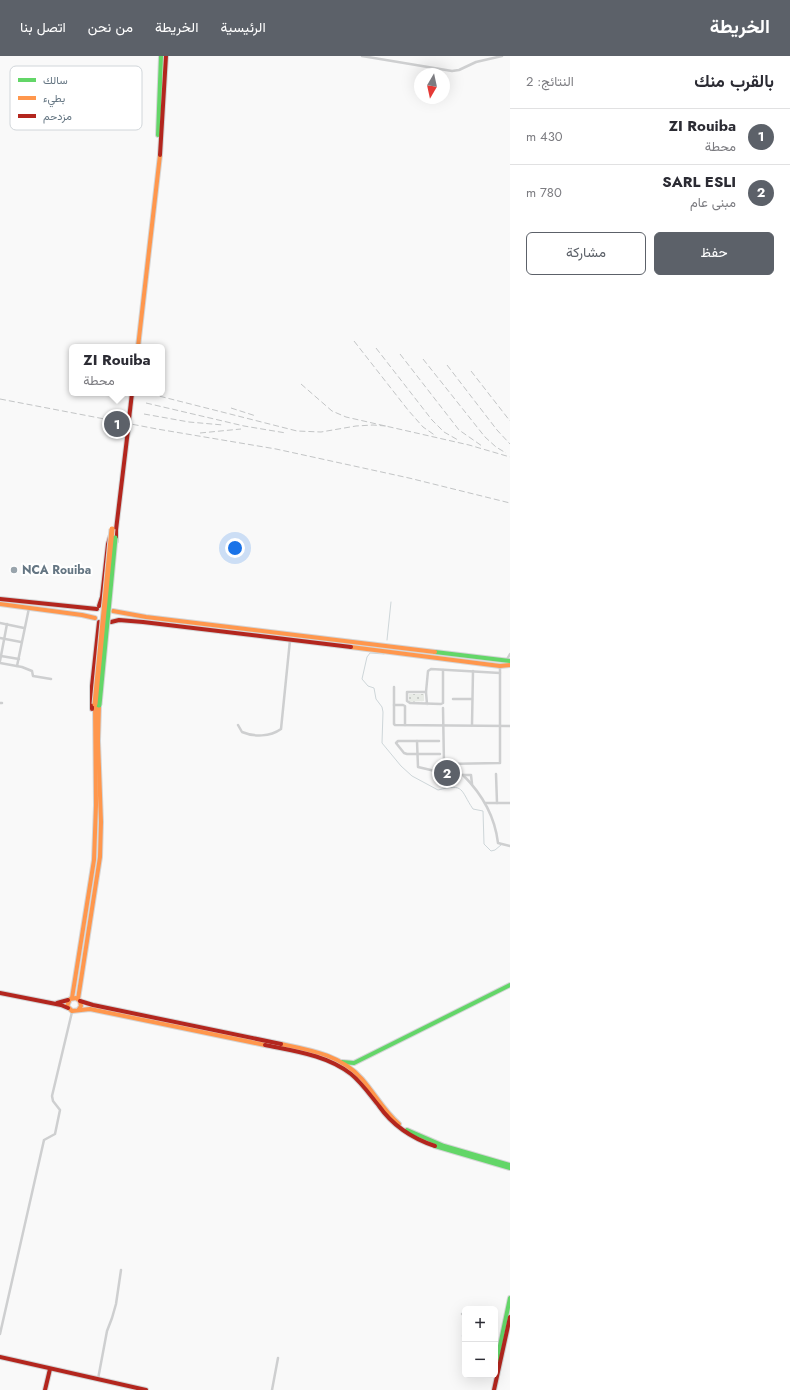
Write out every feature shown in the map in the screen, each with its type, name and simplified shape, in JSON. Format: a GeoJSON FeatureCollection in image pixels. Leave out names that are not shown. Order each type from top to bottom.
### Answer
{"type":"FeatureCollection","features":[{"type":"Feature","properties":{"kind":"main road"},"geometry":{"type":"LineString","coordinates":[[134,344],[156,172],[162,56]]}},
{"type":"Feature","properties":{"kind":"main road"},"geometry":{"type":"LineString","coordinates":[[138,344],[160,157],[166,56]]}},
{"type":"Feature","properties":{"kind":"main road"},"geometry":{"type":"LineString","coordinates":[[70,1010],[70,999],[94,860],[96,837],[97,704],[114,530],[131,396]]}},
{"type":"Feature","properties":{"kind":"main road"},"geometry":{"type":"LineString","coordinates":[[96,731],[92,724],[92,686],[97,620],[95,613],[98,608],[108,544],[114,530]]}},
{"type":"Feature","properties":{"kind":"main road"},"geometry":{"type":"LineString","coordinates":[[79,1010],[81,1006],[78,994],[100,857],[101,808],[96,731],[110,622],[114,616],[112,609],[116,546],[114,530]]}},
{"type":"Feature","properties":{"kind":"main road"},"geometry":{"type":"LineString","coordinates":[[0,599],[69,607],[98,608],[104,605],[112,609],[146,617],[506,664]]}},
{"type":"Feature","properties":{"kind":"main road"},"geometry":{"type":"LineString","coordinates":[[0,604],[82,615],[104,624],[119,620],[143,622],[475,660]]}},
{"type":"Feature","properties":{"kind":"main road"},"geometry":{"type":"LineString","coordinates":[[341,1062],[354,1063],[510,985]]}},
{"type":"Feature","properties":{"kind":"main road"},"geometry":{"type":"LineString","coordinates":[[0,992],[52,1004],[70,1010],[84,1009],[100,1011],[309,1054],[322,1058],[340,1067],[354,1077],[381,1111],[403,1131],[424,1142],[438,1147],[510,1168]]}},
{"type":"Feature","properties":{"kind":"main road"},"geometry":{"type":"LineString","coordinates":[[52,1004],[70,999],[79,1000],[93,1005],[318,1052],[341,1062],[361,1078],[386,1111],[404,1128],[436,1143],[510,1165]]}},
{"type":"Feature","properties":{"kind":"main road"},"geometry":{"type":"LineString","coordinates":[[498,1345],[510,1298]]}},
{"type":"Feature","properties":{"kind":"main road"},"geometry":{"type":"LineString","coordinates":[[492,1390],[510,1317]]}},
{"type":"Feature","properties":{"kind":"main road"},"geometry":{"type":"LineString","coordinates":[[0,1357],[146,1390]]}},
{"type":"Feature","properties":{"kind":"main road"},"geometry":{"type":"LineString","coordinates":[[45,1390],[50,1369]]}},
{"type":"Feature","properties":{"kind":"main road"},"geometry":{"type":"LineString","coordinates":[[492,1390],[494,1378]]}},
{"type":"Feature","properties":{"kind":"street"},"geometry":{"type":"LineString","coordinates":[[362,56],[452,71],[459,70],[476,62],[502,56]]}},
{"type":"Feature","properties":{"kind":"street"},"geometry":{"type":"LineString","coordinates":[[17,666],[29,608]]}},
{"type":"Feature","properties":{"kind":"street"},"geometry":{"type":"LineString","coordinates":[[0,623],[24,628]]}},
{"type":"Feature","properties":{"kind":"street"},"geometry":{"type":"LineString","coordinates":[[7,624],[0,662],[30,670],[35,677],[51,679]]}},
{"type":"Feature","properties":{"kind":"street"},"geometry":{"type":"LineString","coordinates":[[0,638],[21,642]]}},
{"type":"Feature","properties":{"kind":"street"},"geometry":{"type":"LineString","coordinates":[[238,725],[242,732],[249,734],[270,735],[281,729],[290,640]]}},
{"type":"Feature","properties":{"kind":"street"},"geometry":{"type":"LineString","coordinates":[[443,708],[445,764],[500,764],[500,673],[510,654]]}},
{"type":"Feature","properties":{"kind":"street"},"geometry":{"type":"LineString","coordinates":[[1,656],[18,659]]}},
{"type":"Feature","properties":{"kind":"street"},"geometry":{"type":"LineString","coordinates":[[426,704],[428,671],[431,669],[500,673]]}},
{"type":"Feature","properties":{"kind":"street"},"geometry":{"type":"LineString","coordinates":[[426,692],[408,692],[407,701],[410,704],[443,703],[443,670]]}},
{"type":"Feature","properties":{"kind":"street"},"geometry":{"type":"LineString","coordinates":[[472,726],[473,671]]}},
{"type":"Feature","properties":{"kind":"street"},"geometry":{"type":"LineString","coordinates":[[394,687],[394,724],[510,726]]}},
{"type":"Feature","properties":{"kind":"street"},"geometry":{"type":"LineString","coordinates":[[453,699],[472,699]]}},
{"type":"Feature","properties":{"kind":"street"},"geometry":{"type":"LineString","coordinates":[[394,705],[404,705],[405,725]]}},
{"type":"Feature","properties":{"kind":"street"},"geometry":{"type":"LineString","coordinates":[[439,740],[398,741],[396,743],[405,754],[440,754]]}},
{"type":"Feature","properties":{"kind":"street"},"geometry":{"type":"LineString","coordinates":[[417,741],[418,767],[432,770],[440,775],[471,775],[472,784]]}},
{"type":"Feature","properties":{"kind":"street"},"geometry":{"type":"LineString","coordinates":[[496,774],[497,803]]}},
{"type":"Feature","properties":{"kind":"street"},"geometry":{"type":"LineString","coordinates":[[463,775],[472,784],[484,803],[495,826],[498,843],[510,846]]}},
{"type":"Feature","properties":{"kind":"street"},"geometry":{"type":"LineString","coordinates":[[484,803],[510,803]]}},
{"type":"Feature","properties":{"kind":"street"},"geometry":{"type":"LineString","coordinates":[[0,1334],[44,1140],[55,1134],[58,1125],[60,1110],[53,1101],[52,1096],[70,1010]]}},
{"type":"Feature","properties":{"kind":"street"},"geometry":{"type":"LineString","coordinates":[[98,1379],[107,1330],[116,1304],[121,1270]]}},
{"type":"Feature","properties":{"kind":"street"},"geometry":{"type":"LineString","coordinates":[[272,1390],[278,1358]]}},
{"type":"Feature","properties":{"kind":"shaded area"},"geometry":{"type":"Polygon","coordinates":[[[409,694],[424,694],[424,701],[409,702],[409,694]]]}},
{"type":"Feature","properties":{"kind":"waterway"},"geometry":{"type":"LineString","coordinates":[[387,640],[391,602]]}},
{"type":"Feature","properties":{"kind":"waterway"},"geometry":{"type":"LineString","coordinates":[[384,654],[370,653],[367,657],[362,679],[368,686],[374,688],[376,699],[382,707],[382,743],[401,766],[412,776],[438,790],[453,787],[461,790],[473,809],[483,811],[484,844],[491,851],[495,850],[501,845]]}},
{"type":"Feature","properties":{"kind":"railway"},"geometry":{"type":"LineString","coordinates":[[354,341],[408,410],[423,427],[436,436]]}},
{"type":"Feature","properties":{"kind":"railway"},"geometry":{"type":"LineString","coordinates":[[376,348],[432,420],[444,432],[458,440]]}},
{"type":"Feature","properties":{"kind":"railway"},"geometry":{"type":"LineString","coordinates":[[400,354],[459,430],[482,446]]}},
{"type":"Feature","properties":{"kind":"railway"},"geometry":{"type":"LineString","coordinates":[[423,359],[485,437],[496,447],[506,453]]}},
{"type":"Feature","properties":{"kind":"railway"},"geometry":{"type":"LineString","coordinates":[[447,365],[497,430],[510,444]]}},
{"type":"Feature","properties":{"kind":"railway"},"geometry":{"type":"LineString","coordinates":[[471,371],[510,421]]}},
{"type":"Feature","properties":{"kind":"railway"},"geometry":{"type":"LineString","coordinates":[[301,384],[332,411],[346,417],[469,445],[510,457]]}},
{"type":"Feature","properties":{"kind":"railway"},"geometry":{"type":"LineString","coordinates":[[159,396],[297,431],[321,432],[356,426],[386,426]]}},
{"type":"Feature","properties":{"kind":"railway"},"geometry":{"type":"LineString","coordinates":[[0,399],[157,429],[276,449],[409,478],[510,503]]}},
{"type":"Feature","properties":{"kind":"railway"},"geometry":{"type":"LineString","coordinates":[[146,403],[244,426],[286,433]]}},
{"type":"Feature","properties":{"kind":"railway"},"geometry":{"type":"LineString","coordinates":[[231,408],[256,416]]}},
{"type":"Feature","properties":{"kind":"railway"},"geometry":{"type":"LineString","coordinates":[[144,414],[189,422],[223,425]]}},
{"type":"Feature","properties":{"kind":"railway"},"geometry":{"type":"LineString","coordinates":[[200,433],[241,429]]}},
{"type":"Feature","properties":{"kind":"traffic: fast"},"geometry":{"type":"LineString","coordinates":[[158,135],[161,56]]}},
{"type":"Feature","properties":{"kind":"traffic: fast"},"geometry":{"type":"LineString","coordinates":[[99,705],[115,538]]}},
{"type":"Feature","properties":{"kind":"traffic: fast"},"geometry":{"type":"LineString","coordinates":[[435,652],[510,661]]}},
{"type":"Feature","properties":{"kind":"traffic: fast"},"geometry":{"type":"LineString","coordinates":[[342,1062],[354,1063],[510,985]]}},
{"type":"Feature","properties":{"kind":"traffic: fast"},"geometry":{"type":"LineString","coordinates":[[407,1130],[444,1146],[510,1165]]}},
{"type":"Feature","properties":{"kind":"traffic: fast"},"geometry":{"type":"LineString","coordinates":[[435,1146],[510,1168]]}},
{"type":"Feature","properties":{"kind":"traffic: fast"},"geometry":{"type":"LineString","coordinates":[[498,1355],[510,1298]]}},
{"type":"Feature","properties":{"kind":"traffic: slow"},"geometry":{"type":"LineString","coordinates":[[138,344],[160,155]]}},
{"type":"Feature","properties":{"kind":"traffic: slow"},"geometry":{"type":"LineString","coordinates":[[125,430],[126,419]]}},
{"type":"Feature","properties":{"kind":"traffic: slow"},"geometry":{"type":"LineString","coordinates":[[95,704],[112,529]]}},
{"type":"Feature","properties":{"kind":"traffic: slow"},"geometry":{"type":"LineString","coordinates":[[0,604],[95,618]]}},
{"type":"Feature","properties":{"kind":"traffic: slow"},"geometry":{"type":"LineString","coordinates":[[113,611],[146,617],[435,652]]}},
{"type":"Feature","properties":{"kind":"traffic: slow"},"geometry":{"type":"LineString","coordinates":[[351,647],[500,666],[510,665]]}},
{"type":"Feature","properties":{"kind":"traffic: slow"},"geometry":{"type":"LineString","coordinates":[[72,998],[94,860],[96,805],[95,704]]}},
{"type":"Feature","properties":{"kind":"traffic: slow"},"geometry":{"type":"LineString","coordinates":[[78,999],[100,857],[101,822],[98,741],[99,705]]}},
{"type":"Feature","properties":{"kind":"traffic: slow"},"geometry":{"type":"LineString","coordinates":[[79,1009],[81,1006],[80,1001],[76,998],[70,999],[67,1006],[72,1011],[90,1009],[265,1045]]}},
{"type":"Feature","properties":{"kind":"traffic: slow"},"geometry":{"type":"LineString","coordinates":[[281,1044],[314,1051],[345,1064],[362,1079],[389,1114],[399,1124]]}},
{"type":"Feature","properties":{"kind":"traffic: jam"},"geometry":{"type":"LineString","coordinates":[[160,155],[166,56]]}},
{"type":"Feature","properties":{"kind":"traffic: jam"},"geometry":{"type":"LineString","coordinates":[[129,419],[132,396]]}},
{"type":"Feature","properties":{"kind":"traffic: jam"},"geometry":{"type":"LineString","coordinates":[[116,541],[128,430]]}},
{"type":"Feature","properties":{"kind":"traffic: jam"},"geometry":{"type":"LineString","coordinates":[[99,606],[102,597],[110,537]]}},
{"type":"Feature","properties":{"kind":"traffic: jam"},"geometry":{"type":"LineString","coordinates":[[0,599],[97,609]]}},
{"type":"Feature","properties":{"kind":"traffic: jam"},"geometry":{"type":"LineString","coordinates":[[111,622],[119,620],[143,622],[351,647]]}},
{"type":"Feature","properties":{"kind":"traffic: jam"},"geometry":{"type":"LineString","coordinates":[[92,709],[92,686],[99,622]]}},
{"type":"Feature","properties":{"kind":"traffic: jam"},"geometry":{"type":"LineString","coordinates":[[0,993],[61,1005],[68,1008]]}},
{"type":"Feature","properties":{"kind":"traffic: jam"},"geometry":{"type":"LineString","coordinates":[[57,1003],[68,1000]]}},
{"type":"Feature","properties":{"kind":"traffic: jam"},"geometry":{"type":"LineString","coordinates":[[80,1001],[281,1044]]}},
{"type":"Feature","properties":{"kind":"traffic: jam"},"geometry":{"type":"LineString","coordinates":[[265,1045],[299,1052],[332,1062],[359,1081],[390,1120],[410,1135],[435,1146]]}},
{"type":"Feature","properties":{"kind":"traffic: jam"},"geometry":{"type":"LineString","coordinates":[[494,1390],[510,1317]]}},
{"type":"Feature","properties":{"kind":"traffic: jam"},"geometry":{"type":"LineString","coordinates":[[0,1357],[146,1390]]}},
{"type":"Feature","properties":{"kind":"traffic: jam"},"geometry":{"type":"LineString","coordinates":[[45,1390],[50,1369]]}},
{"type":"Feature","properties":{"kind":"place","name":"ZI Rouiba"},"geometry":{"type":"Point","coordinates":[117,424]}},
{"type":"Feature","properties":{"kind":"place","name":"NCA Rouiba"},"geometry":{"type":"Point","coordinates":[14,570]}},
{"type":"Feature","properties":{"kind":"place","name":"SARL ESLI"},"geometry":{"type":"Point","coordinates":[447,773]}}]}
